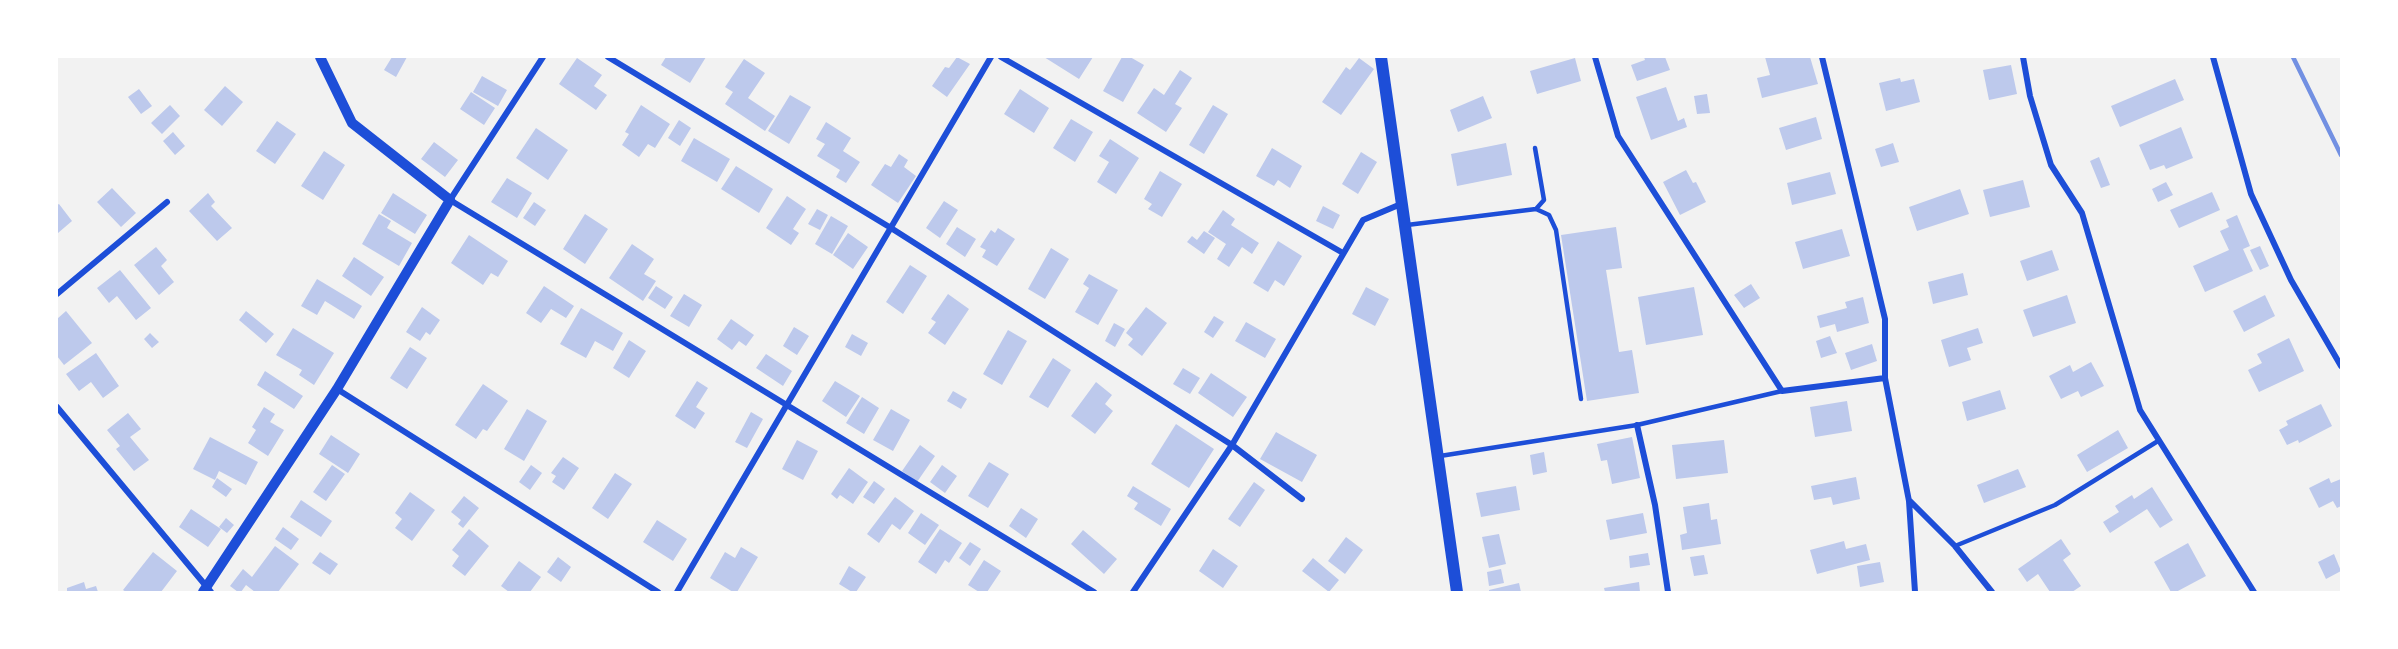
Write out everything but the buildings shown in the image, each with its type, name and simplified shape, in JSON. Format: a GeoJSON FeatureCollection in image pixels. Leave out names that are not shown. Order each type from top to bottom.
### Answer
{"type":"FeatureCollection","features":[{"type":"Feature","properties":{"kind":"main road"},"geometry":{"type":"LineString","coordinates":[[1381,57],[1457,592]]}},
{"type":"Feature","properties":{"kind":"street"},"geometry":{"type":"LineString","coordinates":[[320,57],[352,123],[450,200],[1094,592]]}},
{"type":"Feature","properties":{"kind":"street"},"geometry":{"type":"LineString","coordinates":[[57,407],[207,591],[337,389],[450,200],[543,57]]}},
{"type":"Feature","properties":{"kind":"street"},"geometry":{"type":"LineString","coordinates":[[608,57],[891,228],[1232,445],[1302,499]]}},
{"type":"Feature","properties":{"kind":"street"},"geometry":{"type":"LineString","coordinates":[[677,592],[991,57]]}},
{"type":"Feature","properties":{"kind":"street"},"geometry":{"type":"LineString","coordinates":[[1001,57],[1343,254]]}},
{"type":"Feature","properties":{"kind":"street"},"geometry":{"type":"LineString","coordinates":[[1595,57],[1618,136],[1782,391],[1885,378]]}},
{"type":"Feature","properties":{"kind":"street"},"geometry":{"type":"LineString","coordinates":[[1822,57],[1885,319],[1885,378],[1909,501],[1915,592]]}},
{"type":"Feature","properties":{"kind":"street"},"geometry":{"type":"LineString","coordinates":[[2024,57],[2030,96],[2051,165],[2082,213],[2140,410],[2254,592]]}},
{"type":"Feature","properties":{"kind":"street"},"geometry":{"type":"LineString","coordinates":[[2213,57],[2251,194],[2291,280],[2341,366]]}},
{"type":"Feature","properties":{"kind":"street"},"geometry":{"type":"LineString","coordinates":[[57,294],[167,202]]}},
{"type":"Feature","properties":{"kind":"street"},"geometry":{"type":"LineString","coordinates":[[1133,592],[1232,445],[1363,220],[1401,204]]}},
{"type":"Feature","properties":{"kind":"street"},"geometry":{"type":"LineString","coordinates":[[337,389],[658,592]]}},
{"type":"Feature","properties":{"kind":"street"},"geometry":{"type":"LineString","coordinates":[[1637,425],[1655,505],[1668,592]]}},
{"type":"Feature","properties":{"kind":"street"},"geometry":{"type":"LineString","coordinates":[[1909,501],[1955,546],[1992,592]]}},
{"type":"Feature","properties":{"kind":"lane"},"geometry":{"type":"LineString","coordinates":[[1535,148],[1544,201],[1536,209]]}},
{"type":"Feature","properties":{"kind":"lane"},"geometry":{"type":"LineString","coordinates":[[1404,225],[1536,209],[1549,215],[1556,230],[1581,399]]}},
{"type":"Feature","properties":{"kind":"lane"},"geometry":{"type":"LineString","coordinates":[[1438,456],[1637,425],[1782,391]]}},
{"type":"Feature","properties":{"kind":"lane"},"geometry":{"type":"LineString","coordinates":[[1955,546],[2055,505],[2158,441]]}},
{"type":"Feature","properties":{"kind":"railway"},"geometry":{"type":"LineString","coordinates":[[2293,57],[2341,155]]}}]}
